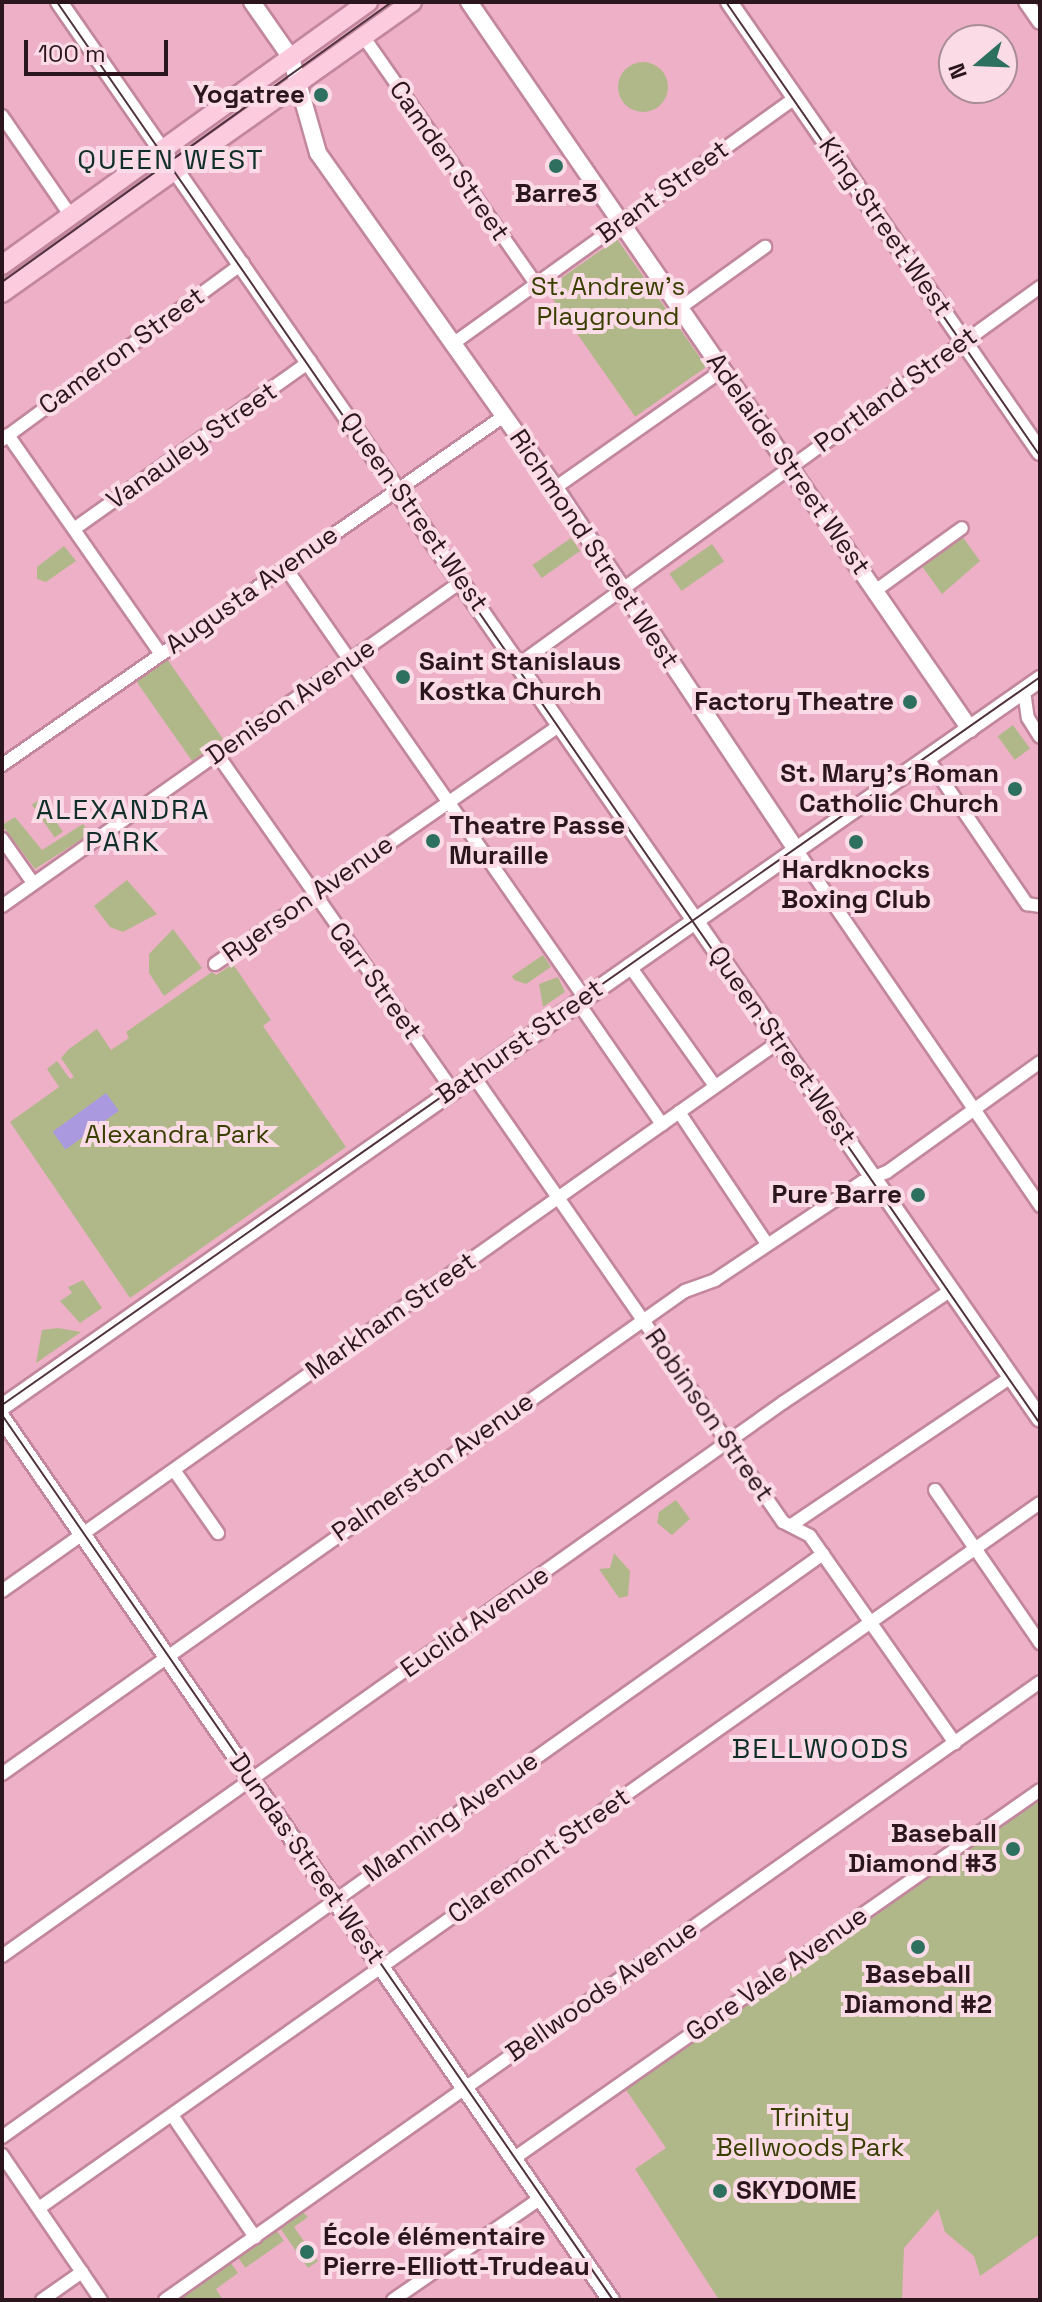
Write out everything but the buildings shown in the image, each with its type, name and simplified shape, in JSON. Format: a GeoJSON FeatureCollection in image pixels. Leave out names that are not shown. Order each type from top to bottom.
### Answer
{"type":"FeatureCollection","features":[{"type":"Feature","properties":{"kind":"main road","name":"Queen Street West"},"geometry":{"type":"LineString","coordinates":[[59,2],[243,263],[1040,1419]]}},
{"type":"Feature","properties":{"kind":"main road","name":"Richmond Street West"},"geometry":{"type":"LineString","coordinates":[[252,2],[291,58],[318,153],[555,488],[798,852]]}},
{"type":"Feature","properties":{"kind":"main road"},"geometry":{"type":"LineString","coordinates":[[2,265],[368,2]]}},
{"type":"Feature","properties":{"kind":"main road"},"geometry":{"type":"LineString","coordinates":[[2,293],[179,171],[412,2]]}},
{"type":"Feature","properties":{"kind":"main road","name":"Adelaide Street West"},"geometry":{"type":"LineString","coordinates":[[469,2],[970,729]]}},
{"type":"Feature","properties":{"kind":"main road","name":"King Street West"},"geometry":{"type":"LineString","coordinates":[[729,2],[1040,452]]}},
{"type":"Feature","properties":{"kind":"main road","name":"Bathurst Street"},"geometry":{"type":"LineString","coordinates":[[2,1407],[580,999],[798,852],[1040,679]]}},
{"type":"Feature","properties":{"kind":"main road","name":"Dundas Street West"},"geometry":{"type":"LineString","coordinates":[[2,1418],[611,2300]]}},
{"type":"Feature","properties":{"kind":"street"},"geometry":{"type":"LineString","coordinates":[[1026,2],[1040,22]]}},
{"type":"Feature","properties":{"kind":"street","name":"Camden Street"},"geometry":{"type":"LineString","coordinates":[[363,36],[536,284]]}},
{"type":"Feature","properties":{"kind":"street","name":"Brant Street"},"geometry":{"type":"LineString","coordinates":[[454,343],[795,98]]}},
{"type":"Feature","properties":{"kind":"street"},"geometry":{"type":"LineString","coordinates":[[2,116],[71,216]]}},
{"type":"Feature","properties":{"kind":"street"},"geometry":{"type":"LineString","coordinates":[[680,308],[765,247]]}},
{"type":"Feature","properties":{"kind":"street","name":"Cameron Street"},"geometry":{"type":"LineString","coordinates":[[5,438],[243,263]]}},
{"type":"Feature","properties":{"kind":"street","name":"Portland Street"},"geometry":{"type":"LineString","coordinates":[[519,664],[1040,287]]}},
{"type":"Feature","properties":{"kind":"street","name":"Vanauley Street"},"geometry":{"type":"LineString","coordinates":[[74,529],[310,361]]}},
{"type":"Feature","properties":{"kind":"street"},"geometry":{"type":"LineString","coordinates":[[555,488],[723,370]]}},
{"type":"Feature","properties":{"kind":"street","name":"Augusta Avenue"},"geometry":{"type":"LineString","coordinates":[[2,765],[504,416]]}},
{"type":"Feature","properties":{"kind":"street"},"geometry":{"type":"LineString","coordinates":[[5,438],[74,529],[161,654]]}},
{"type":"Feature","properties":{"kind":"street"},"geometry":{"type":"LineString","coordinates":[[875,591],[962,528]]}},
{"type":"Feature","properties":{"kind":"street"},"geometry":{"type":"LineString","coordinates":[[285,567],[448,801],[662,1124]]}},
{"type":"Feature","properties":{"kind":"street","name":"Denison Avenue"},"geometry":{"type":"LineString","coordinates":[[2,906],[462,581]]}},
{"type":"Feature","properties":{"kind":"street"},"geometry":{"type":"LineString","coordinates":[[1024,691],[1028,718],[1040,737]]}},
{"type":"Feature","properties":{"kind":"street","name":"Ryerson Avenue"},"geometry":{"type":"LineString","coordinates":[[215,964],[560,725]]}},
{"type":"Feature","properties":{"kind":"street","name":"Carr Street"},"geometry":{"type":"LineString","coordinates":[[217,754],[313,896],[452,1090]]}},
{"type":"Feature","properties":{"kind":"street"},"geometry":{"type":"LineString","coordinates":[[928,759],[1027,904],[1040,906]]}},
{"type":"Feature","properties":{"kind":"street"},"geometry":{"type":"LineString","coordinates":[[2,839],[33,883]]}},
{"type":"Feature","properties":{"kind":"street","name":"Richmond Street West"},"geometry":{"type":"LineString","coordinates":[[798,852],[1040,1206]]}},
{"type":"Feature","properties":{"kind":"street"},"geometry":{"type":"LineString","coordinates":[[629,965],[715,1086]]}},
{"type":"Feature","properties":{"kind":"street","name":"Markham Street"},"geometry":{"type":"LineString","coordinates":[[2,1591],[780,1041]]}},
{"type":"Feature","properties":{"kind":"street","name":"Palmerston Avenue"},"geometry":{"type":"LineString","coordinates":[[2,1774],[643,1320],[874,1178],[1040,1062]]}},
{"type":"Feature","properties":{"kind":"street","name":"Robinson Street"},"geometry":{"type":"LineString","coordinates":[[473,1075],[783,1522],[793,1524],[823,1554],[955,1743]]}},
{"type":"Feature","properties":{"kind":"street"},"geometry":{"type":"LineString","coordinates":[[679,1112],[767,1244]]}},
{"type":"Feature","properties":{"kind":"street","name":"Euclid Avenue"},"geometry":{"type":"LineString","coordinates":[[2,1956],[727,1443],[951,1290]]}},
{"type":"Feature","properties":{"kind":"street"},"geometry":{"type":"LineString","coordinates":[[793,1524],[1011,1377]]}},
{"type":"Feature","properties":{"kind":"street"},"geometry":{"type":"LineString","coordinates":[[174,1470],[218,1533]]}},
{"type":"Feature","properties":{"kind":"street"},"geometry":{"type":"LineString","coordinates":[[935,1490],[1040,1643]]}},
{"type":"Feature","properties":{"kind":"street","name":"Claremont Street"},"geometry":{"type":"LineString","coordinates":[[39,2208],[1040,1503]]}},
{"type":"Feature","properties":{"kind":"street","name":"Manning Avenue"},"geometry":{"type":"LineString","coordinates":[[2,2137],[823,1554]]}},
{"type":"Feature","properties":{"kind":"street","name":"Bellwoods Avenue"},"geometry":{"type":"LineString","coordinates":[[165,2300],[1040,1682]]}},
{"type":"Feature","properties":{"kind":"street","name":"Gore Vale Avenue"},"geometry":{"type":"LineString","coordinates":[[513,2159],[1040,1790]]}},
{"type":"Feature","properties":{"kind":"street"},"geometry":{"type":"LineString","coordinates":[[172,2115],[255,2237]]}},
{"type":"Feature","properties":{"kind":"street"},"geometry":{"type":"LineString","coordinates":[[2,2155],[101,2300]]}},
{"type":"Feature","properties":{"kind":"street"},"geometry":{"type":"LineString","coordinates":[[393,2300],[541,2198]]}},
{"type":"Feature","properties":{"kind":"street"},"geometry":{"type":"LineString","coordinates":[[42,2300],[82,2272]]}},
{"type":"Feature","properties":{"kind":"green space"},"geometry":{"type":"Polygon","coordinates":[[[643,62],[661,69],[668,87],[661,105],[643,112],[625,105],[618,87],[625,69],[643,62]]]}},
{"type":"Feature","properties":{"kind":"green space","name":"St. Andrew's Playground"},"geometry":{"type":"Polygon","coordinates":[[[617,239],[706,367],[635,417],[546,289],[617,239]]]}},
{"type":"Feature","properties":{"kind":"green space"},"geometry":{"type":"Polygon","coordinates":[[[962,536],[980,561],[942,594],[921,565],[962,536]]]}},
{"type":"Feature","properties":{"kind":"green space"},"geometry":{"type":"Polygon","coordinates":[[[571,538],[580,551],[542,578],[532,565],[571,538]]]}},
{"type":"Feature","properties":{"kind":"green space"},"geometry":{"type":"Polygon","coordinates":[[[712,544],[724,561],[681,591],[669,574],[712,544]]]}},
{"type":"Feature","properties":{"kind":"green space"},"geometry":{"type":"Polygon","coordinates":[[[64,546],[76,561],[46,582],[37,579],[37,567],[64,546]]]}},
{"type":"Feature","properties":{"kind":"green space"},"geometry":{"type":"Polygon","coordinates":[[[167,659],[223,739],[192,761],[136,681],[167,659]]]}},
{"type":"Feature","properties":{"kind":"green space"},"geometry":{"type":"Polygon","coordinates":[[[1013,725],[1030,748],[1015,760],[998,736],[1013,725]]]}},
{"type":"Feature","properties":{"kind":"green space"},"geometry":{"type":"Polygon","coordinates":[[[40,799],[63,832],[55,838],[32,805],[40,799]]]}},
{"type":"Feature","properties":{"kind":"green space"},"geometry":{"type":"Polygon","coordinates":[[[15,817],[42,850],[83,824],[90,834],[35,869],[2,825],[15,817]]]}},
{"type":"Feature","properties":{"kind":"green space"},"geometry":{"type":"Polygon","coordinates":[[[127,880],[157,914],[123,932],[110,927],[94,906],[127,880]]]}},
{"type":"Feature","properties":{"kind":"green space"},"geometry":{"type":"Polygon","coordinates":[[[173,929],[202,968],[164,996],[149,973],[149,954],[173,929]]]}},
{"type":"Feature","properties":{"kind":"green space"},"geometry":{"type":"Polygon","coordinates":[[[543,955],[551,967],[526,984],[514,980],[512,976],[543,955]]]}},
{"type":"Feature","properties":{"kind":"green space","name":"Alexandra Park"},"geometry":{"type":"Polygon","coordinates":[[[233,964],[271,1020],[263,1026],[346,1147],[130,1298],[10,1122],[59,1087],[47,1069],[57,1061],[70,1079],[74,1077],[61,1058],[97,1029],[111,1050],[129,1038],[126,1032],[212,972],[216,975],[233,964]]]}},
{"type":"Feature","properties":{"kind":"green space"},"geometry":{"type":"Polygon","coordinates":[[[558,977],[565,992],[543,1007],[539,984],[558,977]]]}},
{"type":"Feature","properties":{"kind":"green space"},"geometry":{"type":"Polygon","coordinates":[[[83,1280],[102,1308],[80,1323],[60,1301],[72,1293],[68,1287],[83,1280]]]}},
{"type":"Feature","properties":{"kind":"green space"},"geometry":{"type":"Polygon","coordinates":[[[58,1328],[81,1332],[36,1363],[42,1330],[58,1328]]]}},
{"type":"Feature","properties":{"kind":"green space"},"geometry":{"type":"Polygon","coordinates":[[[676,1500],[690,1519],[672,1535],[657,1523],[659,1512],[676,1500]]]}},
{"type":"Feature","properties":{"kind":"green space"},"geometry":{"type":"Polygon","coordinates":[[[614,1553],[630,1571],[628,1596],[619,1598],[599,1569],[610,1568],[614,1553]]]}},
{"type":"Feature","properties":{"kind":"green space","name":"Trinity Bellwoods Park"},"geometry":{"type":"Polygon","coordinates":[[[1040,1795],[1040,2234],[980,2276],[974,2256],[945,2232],[938,2209],[904,2248],[902,2300],[719,2300],[635,2169],[666,2148],[624,2087],[1040,1795]]]}},
{"type":"Feature","properties":{"kind":"green space"},"geometry":{"type":"Polygon","coordinates":[[[303,2212],[308,2217],[294,2227],[318,2261],[308,2268],[280,2228],[303,2212]]]}},
{"type":"Feature","properties":{"kind":"green space"},"geometry":{"type":"Polygon","coordinates":[[[277,2231],[284,2241],[245,2268],[238,2258],[277,2231]]]}},
{"type":"Feature","properties":{"kind":"green space"},"geometry":{"type":"Polygon","coordinates":[[[231,2263],[238,2273],[216,2289],[223,2300],[179,2300],[231,2263]]]}},
{"type":"Feature","properties":{"kind":"shaded area"},"geometry":{"type":"Polygon","coordinates":[[[106,1093],[119,1111],[66,1150],[53,1132],[106,1093]]]}},
{"type":"Feature","properties":{"kind":"tram line"},"geometry":{"type":"LineString","coordinates":[[57,2],[1040,1424]]}},
{"type":"Feature","properties":{"kind":"tram line"},"geometry":{"type":"LineString","coordinates":[[2,282],[391,2]]}},
{"type":"Feature","properties":{"kind":"tram line"},"geometry":{"type":"LineString","coordinates":[[726,2],[1040,456]]}},
{"type":"Feature","properties":{"kind":"tram line"},"geometry":{"type":"LineString","coordinates":[[2,1405],[1040,677]]}},
{"type":"Feature","properties":{"kind":"tram line"},"geometry":{"type":"LineString","coordinates":[[2,1143],[2,1164]]}},
{"type":"Feature","properties":{"kind":"tram line"},"geometry":{"type":"LineString","coordinates":[[2,1415],[613,2300]]}},
{"type":"Feature","properties":{"kind":"place","name":"Yogatree"},"geometry":{"type":"Point","coordinates":[321,95]}},
{"type":"Feature","properties":{"kind":"place","name":"Barre3"},"geometry":{"type":"Point","coordinates":[556,166]}},
{"type":"Feature","properties":{"kind":"place","name":"Saint Stanislaus Kostka Church"},"geometry":{"type":"Point","coordinates":[403,677]}},
{"type":"Feature","properties":{"kind":"place","name":"Factory Theatre"},"geometry":{"type":"Point","coordinates":[910,702]}},
{"type":"Feature","properties":{"kind":"place","name":"St. Mary's Roman Catholic Church"},"geometry":{"type":"Point","coordinates":[1015,789]}},
{"type":"Feature","properties":{"kind":"place","name":"Theatre Passe Muraille"},"geometry":{"type":"Point","coordinates":[433,841]}},
{"type":"Feature","properties":{"kind":"place","name":"Hardknocks Boxing Club"},"geometry":{"type":"Point","coordinates":[856,842]}},
{"type":"Feature","properties":{"kind":"place","name":"Pure Barre"},"geometry":{"type":"Point","coordinates":[918,1195]}},
{"type":"Feature","properties":{"kind":"place","name":"Baseball Diamond #3"},"geometry":{"type":"Point","coordinates":[1013,1849]}},
{"type":"Feature","properties":{"kind":"place","name":"Baseball Diamond #2"},"geometry":{"type":"Point","coordinates":[918,1947]}},
{"type":"Feature","properties":{"kind":"place","name":"SKYDOME"},"geometry":{"type":"Point","coordinates":[720,2191]}},
{"type":"Feature","properties":{"kind":"place","name":"École élémentaire Pierre-Elliott-Trudeau"},"geometry":{"type":"Point","coordinates":[307,2252]}},
{"type":"Feature","properties":{"kind":"district","name":"QUEEN WEST"},"geometry":{"type":"Point","coordinates":[171,159]}},
{"type":"Feature","properties":{"kind":"district","name":"ALEXANDRA PARK"},"geometry":{"type":"Point","coordinates":[123,825]}},
{"type":"Feature","properties":{"kind":"district","name":"BELLWOODS"},"geometry":{"type":"Point","coordinates":[821,1748]}}]}
